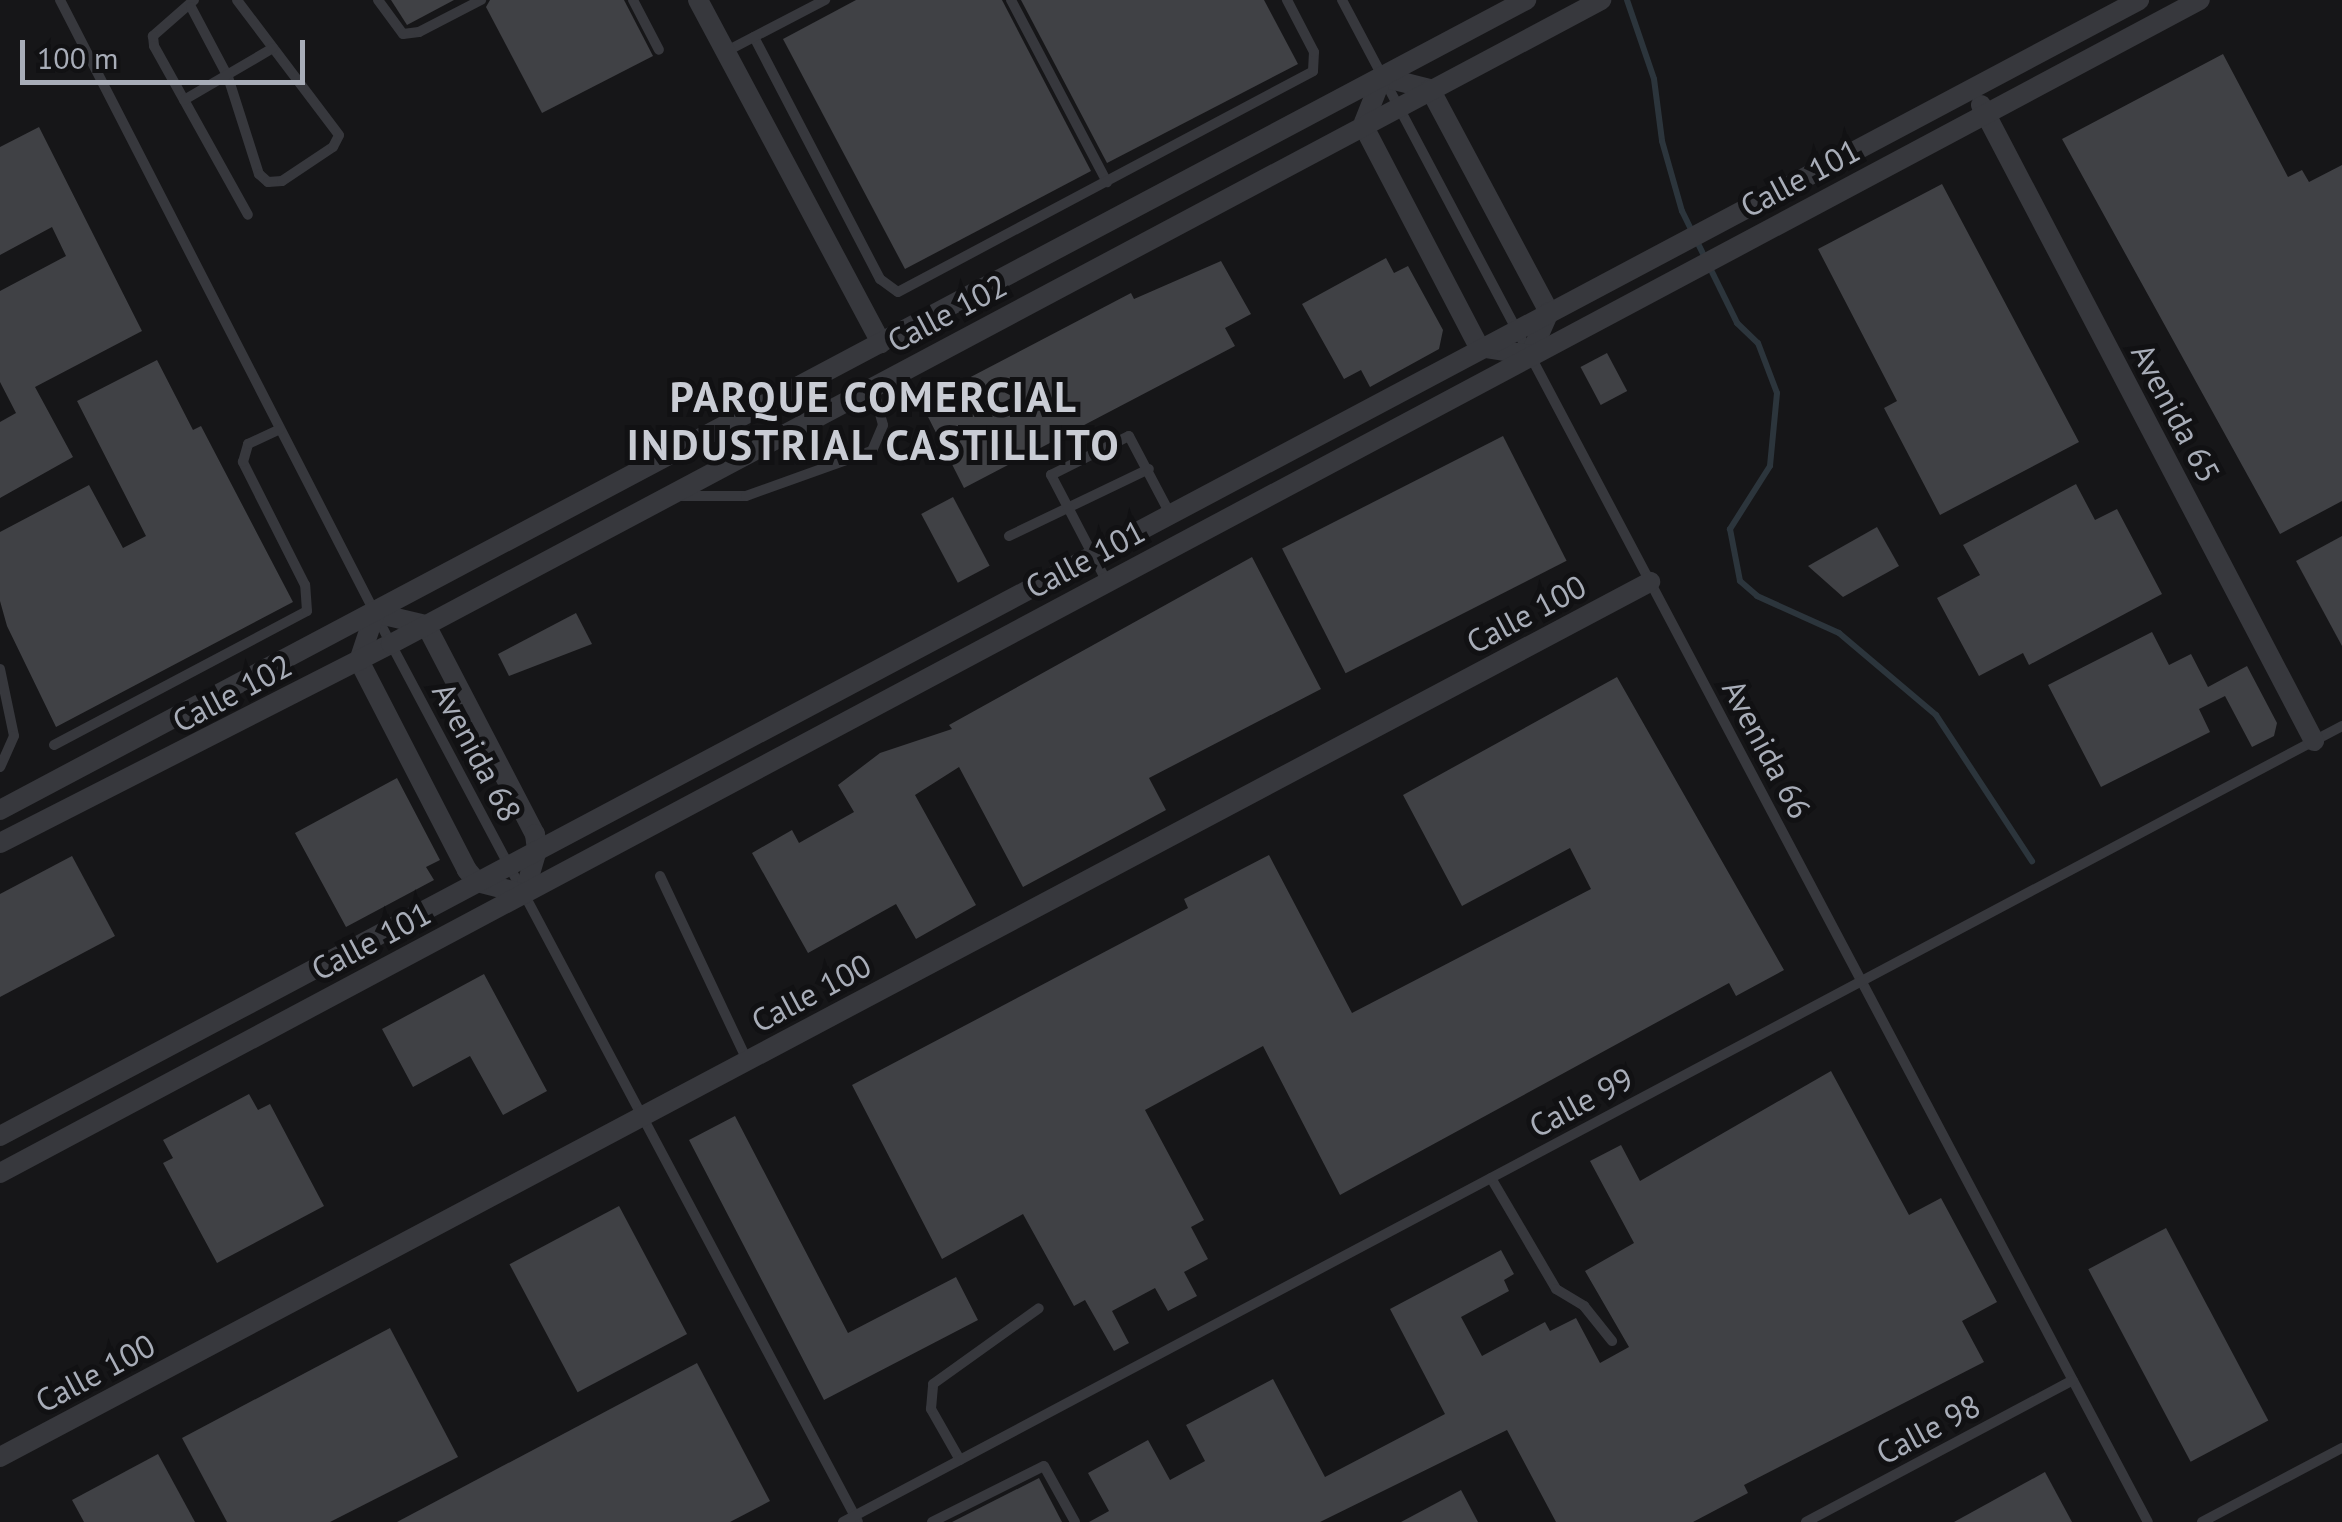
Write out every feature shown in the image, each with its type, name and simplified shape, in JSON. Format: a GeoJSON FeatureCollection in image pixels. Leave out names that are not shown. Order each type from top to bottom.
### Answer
{"type":"FeatureCollection","features":[{"type":"Feature","properties":{"kind":"street"},"geometry":{"type":"LineString","coordinates":[[698,0],[881,343]]}},
{"type":"Feature","properties":{"kind":"street","name":"Calle 102"},"geometry":{"type":"LineString","coordinates":[[0,810],[1526,0]]}},
{"type":"Feature","properties":{"kind":"street","name":"Calle 102"},"geometry":{"type":"LineString","coordinates":[[0,843],[391,644],[1601,0]]}},
{"type":"Feature","properties":{"kind":"street","name":"Calle 101"},"geometry":{"type":"LineString","coordinates":[[0,1136],[1516,327],[2139,0]]}},
{"type":"Feature","properties":{"kind":"street","name":"Calle 101"},"geometry":{"type":"LineString","coordinates":[[0,1174],[2200,0]]}},
{"type":"Feature","properties":{"kind":"street"},"geometry":{"type":"LineString","coordinates":[[1382,76],[1430,89],[1549,312],[1530,355],[1479,347],[1362,125],[1382,76]]}},
{"type":"Feature","properties":{"kind":"street","name":"Avenida 65"},"geometry":{"type":"LineString","coordinates":[[1972,88],[2314,741]]}},
{"type":"Feature","properties":{"kind":"street","name":"Calle 100"},"geometry":{"type":"LineString","coordinates":[[0,1457],[1650,582]]}},
{"type":"Feature","properties":{"kind":"street"},"geometry":{"type":"LineString","coordinates":[[375,614],[426,625],[535,834],[537,850],[524,894],[477,882],[358,661],[375,614]]}},
{"type":"Feature","properties":{"kind":"street"},"geometry":{"type":"LineString","coordinates":[[133,1066],[149,1094]]}},
{"type":"Feature","properties":{"kind":"lane","name":"Avenida 68"},"geometry":{"type":"LineString","coordinates":[[60,0],[375,614],[856,1519]]}},
{"type":"Feature","properties":{"kind":"lane"},"geometry":{"type":"LineString","coordinates":[[237,0],[339,135],[333,147],[282,182],[268,182],[258,174],[228,77],[193,3],[153,36],[248,215]]}},
{"type":"Feature","properties":{"kind":"lane"},"geometry":{"type":"LineString","coordinates":[[378,0],[403,34],[419,32],[480,0]]}},
{"type":"Feature","properties":{"kind":"lane"},"geometry":{"type":"LineString","coordinates":[[632,0],[659,50]]}},
{"type":"Feature","properties":{"kind":"lane"},"geometry":{"type":"LineString","coordinates":[[725,52],[824,0]]}},
{"type":"Feature","properties":{"kind":"lane"},"geometry":{"type":"LineString","coordinates":[[1011,0],[1107,182]]}},
{"type":"Feature","properties":{"kind":"lane"},"geometry":{"type":"LineString","coordinates":[[754,36],[888,289],[908,289],[1312,70],[1314,52],[1286,0]]}},
{"type":"Feature","properties":{"kind":"lane","name":"Avenida 66"},"geometry":{"type":"LineString","coordinates":[[1342,0],[2148,1522]]}},
{"type":"Feature","properties":{"kind":"lane"},"geometry":{"type":"LineString","coordinates":[[184,100],[273,48]]}},
{"type":"Feature","properties":{"kind":"lane"},"geometry":{"type":"LineString","coordinates":[[667,496],[746,496],[872,451],[884,425],[873,386]]}},
{"type":"Feature","properties":{"kind":"lane"},"geometry":{"type":"LineString","coordinates":[[54,745],[307,611],[305,585],[243,462],[248,444],[280,429]]}},
{"type":"Feature","properties":{"kind":"lane"},"geometry":{"type":"LineString","coordinates":[[1107,582],[1050,475],[1128,436],[1170,512]]}},
{"type":"Feature","properties":{"kind":"lane"},"geometry":{"type":"LineString","coordinates":[[1009,536],[1149,469]]}},
{"type":"Feature","properties":{"kind":"lane"},"geometry":{"type":"LineString","coordinates":[[0,669],[14,736],[0,767]]}},
{"type":"Feature","properties":{"kind":"lane","name":"Calle 99"},"geometry":{"type":"LineString","coordinates":[[843,1522],[856,1519],[960,1460],[2342,726]]}},
{"type":"Feature","properties":{"kind":"lane"},"geometry":{"type":"LineString","coordinates":[[660,876],[748,1061]]}},
{"type":"Feature","properties":{"kind":"lane"},"geometry":{"type":"LineString","coordinates":[[1490,1178],[1556,1289],[1584,1306],[1612,1341]]}},
{"type":"Feature","properties":{"kind":"lane"},"geometry":{"type":"LineString","coordinates":[[960,1460],[931,1409],[932,1384],[1039,1308]]}},
{"type":"Feature","properties":{"kind":"lane","name":"Calle 98"},"geometry":{"type":"LineString","coordinates":[[1806,1522],[2073,1380]]}},
{"type":"Feature","properties":{"kind":"lane"},"geometry":{"type":"LineString","coordinates":[[2202,1522],[2342,1448]]}},
{"type":"Feature","properties":{"kind":"lane"},"geometry":{"type":"LineString","coordinates":[[932,1522],[1044,1466],[1075,1522]]}},
{"type":"Feature","properties":{"kind":"building"},"geometry":{"type":"Polygon","coordinates":[[[391,0],[454,0],[407,25],[391,0]]]}},
{"type":"Feature","properties":{"kind":"building"},"geometry":{"type":"Polygon","coordinates":[[[490,0],[624,0],[653,56],[542,113],[486,7],[490,0]]]}},
{"type":"Feature","properties":{"kind":"building"},"geometry":{"type":"Polygon","coordinates":[[[856,0],[1002,0],[1091,171],[905,269],[783,39],[856,0]]]}},
{"type":"Feature","properties":{"kind":"building"},"geometry":{"type":"Polygon","coordinates":[[[1021,0],[1264,0],[1298,64],[1107,163],[1021,0]]]}},
{"type":"Feature","properties":{"kind":"building"},"geometry":{"type":"Polygon","coordinates":[[[2223,54],[2288,177],[2302,170],[2309,182],[2342,165],[2342,501],[2280,534],[2062,139],[2223,54]]]}},
{"type":"Feature","properties":{"kind":"building"},"geometry":{"type":"Polygon","coordinates":[[[39,127],[142,331],[35,387],[73,457],[0,498],[0,422],[16,413],[0,382],[0,291],[66,256],[52,227],[0,255],[0,147],[39,127]]]}},
{"type":"Feature","properties":{"kind":"building"},"geometry":{"type":"Polygon","coordinates":[[[1942,184],[2079,442],[1940,515],[1884,408],[1897,401],[1818,249],[1942,184]]]}},
{"type":"Feature","properties":{"kind":"building"},"geometry":{"type":"Polygon","coordinates":[[[1386,258],[1394,273],[1408,266],[1443,330],[1439,349],[1370,387],[1361,370],[1344,379],[1302,304],[1386,258]]]}},
{"type":"Feature","properties":{"kind":"building"},"geometry":{"type":"Polygon","coordinates":[[[1221,261],[1251,314],[1225,328],[1235,346],[964,488],[921,403],[1131,293],[1134,299],[1221,261]]]}},
{"type":"Feature","properties":{"kind":"building"},"geometry":{"type":"Polygon","coordinates":[[[1607,353],[1627,391],[1601,405],[1581,367],[1607,353]]]}},
{"type":"Feature","properties":{"kind":"building"},"geometry":{"type":"Polygon","coordinates":[[[157,360],[193,430],[201,426],[293,602],[56,727],[7,626],[0,601],[0,532],[89,485],[123,548],[146,536],[77,401],[157,360]]]}},
{"type":"Feature","properties":{"kind":"building"},"geometry":{"type":"Polygon","coordinates":[[[1503,436],[1567,561],[1346,673],[1282,549],[1503,436]]]}},
{"type":"Feature","properties":{"kind":"building"},"geometry":{"type":"Polygon","coordinates":[[[2076,484],[2095,520],[2117,509],[2162,594],[2029,665],[2023,653],[1979,676],[1937,598],[1980,575],[1963,545],[2076,484]]]}},
{"type":"Feature","properties":{"kind":"building"},"geometry":{"type":"Polygon","coordinates":[[[953,497],[990,566],[958,583],[921,514],[953,497]]]}},
{"type":"Feature","properties":{"kind":"building"},"geometry":{"type":"Polygon","coordinates":[[[1877,527],[1899,566],[1843,597],[1808,566],[1877,527]]]}},
{"type":"Feature","properties":{"kind":"building"},"geometry":{"type":"Polygon","coordinates":[[[2342,536],[2342,646],[2296,561],[2342,536]]]}},
{"type":"Feature","properties":{"kind":"building"},"geometry":{"type":"Polygon","coordinates":[[[1252,557],[1321,689],[1149,778],[1166,810],[1023,887],[959,767],[915,795],[976,905],[916,939],[896,904],[808,953],[752,853],[792,830],[799,843],[854,812],[838,785],[880,753],[952,729],[949,725],[1252,557]]]}},
{"type":"Feature","properties":{"kind":"building"},"geometry":{"type":"Polygon","coordinates":[[[576,613],[592,644],[509,676],[498,654],[576,613]]]}},
{"type":"Feature","properties":{"kind":"building"},"geometry":{"type":"Polygon","coordinates":[[[2152,632],[2169,665],[2191,654],[2208,687],[2247,666],[2277,723],[2274,736],[2252,747],[2225,696],[2199,709],[2210,732],[2101,787],[2048,685],[2152,632]]]}},
{"type":"Feature","properties":{"kind":"building"},"geometry":{"type":"Polygon","coordinates":[[[1617,677],[1784,970],[1736,996],[1729,983],[1340,1195],[1263,1046],[1145,1110],[1204,1220],[1191,1227],[1208,1259],[1184,1272],[1197,1296],[1168,1311],[1155,1288],[1112,1311],[1129,1343],[1114,1351],[1085,1300],[1074,1306],[1023,1214],[942,1259],[852,1085],[1188,908],[1184,899],[1269,855],[1352,1013],[1591,889],[1570,848],[1462,906],[1403,795],[1617,677]]]}},
{"type":"Feature","properties":{"kind":"building"},"geometry":{"type":"Polygon","coordinates":[[[397,778],[440,860],[426,867],[434,880],[346,927],[295,833],[397,778]]]}},
{"type":"Feature","properties":{"kind":"building"},"geometry":{"type":"Polygon","coordinates":[[[72,856],[115,936],[0,997],[0,894],[72,856]]]}},
{"type":"Feature","properties":{"kind":"building"},"geometry":{"type":"Polygon","coordinates":[[[484,974],[547,1091],[503,1115],[470,1056],[413,1087],[382,1029],[484,974]]]}},
{"type":"Feature","properties":{"kind":"building"},"geometry":{"type":"Polygon","coordinates":[[[1831,1071],[1909,1215],[1941,1198],[1997,1302],[1962,1321],[1984,1362],[1744,1485],[1748,1493],[1693,1522],[1556,1522],[1507,1430],[1320,1522],[1089,1522],[1109,1511],[1088,1473],[1148,1440],[1170,1480],[1205,1461],[1186,1425],[1273,1379],[1325,1477],[1445,1414],[1390,1309],[1501,1250],[1514,1274],[1504,1280],[1509,1291],[1461,1317],[1482,1356],[1545,1322],[1550,1331],[1576,1318],[1600,1363],[1629,1347],[1585,1271],[1634,1243],[1590,1161],[1621,1145],[1640,1181],[1831,1071]]]}},
{"type":"Feature","properties":{"kind":"building"},"geometry":{"type":"Polygon","coordinates":[[[249,1094],[258,1110],[270,1104],[324,1206],[217,1263],[163,1163],[173,1158],[163,1140],[249,1094]]]}},
{"type":"Feature","properties":{"kind":"building"},"geometry":{"type":"Polygon","coordinates":[[[735,1116],[848,1333],[956,1277],[978,1320],[824,1400],[689,1140],[735,1116]]]}},
{"type":"Feature","properties":{"kind":"building"},"geometry":{"type":"Polygon","coordinates":[[[619,1206],[687,1334],[578,1392],[510,1264],[619,1206]]]}},
{"type":"Feature","properties":{"kind":"building"},"geometry":{"type":"Polygon","coordinates":[[[2166,1228],[2268,1420],[2191,1462],[2088,1269],[2166,1228]]]}},
{"type":"Feature","properties":{"kind":"building"},"geometry":{"type":"Polygon","coordinates":[[[390,1328],[458,1457],[330,1522],[227,1522],[182,1438],[390,1328]]]}},
{"type":"Feature","properties":{"kind":"building"},"geometry":{"type":"Polygon","coordinates":[[[697,1363],[770,1501],[730,1522],[397,1522],[697,1363]]]}},
{"type":"Feature","properties":{"kind":"building"},"geometry":{"type":"Polygon","coordinates":[[[158,1454],[195,1522],[84,1522],[72,1500],[158,1454]]]}},
{"type":"Feature","properties":{"kind":"building"},"geometry":{"type":"Polygon","coordinates":[[[2045,1472],[2072,1522],[1954,1522],[2045,1472]]]}},
{"type":"Feature","properties":{"kind":"building"},"geometry":{"type":"Polygon","coordinates":[[[1039,1478],[1062,1522],[952,1522],[1039,1478]]]}},
{"type":"Feature","properties":{"kind":"building"},"geometry":{"type":"Polygon","coordinates":[[[1461,1490],[1478,1522],[1401,1522],[1461,1490]]]}},
{"type":"Feature","properties":{"kind":"waterway"},"geometry":{"type":"LineString","coordinates":[[1627,0],[1654,79],[1662,141],[1682,211],[1737,323],[1758,343],[1777,393],[1770,466],[1730,529],[1740,581],[1757,596],[1839,633],[1936,715],[2032,861]]}},
{"type":"Feature","properties":{"kind":"district","name":"PARQUE COMERCIAL INDUSTRIAL CASTILLITO"},"geometry":{"type":"Point","coordinates":[874,422]}}]}
